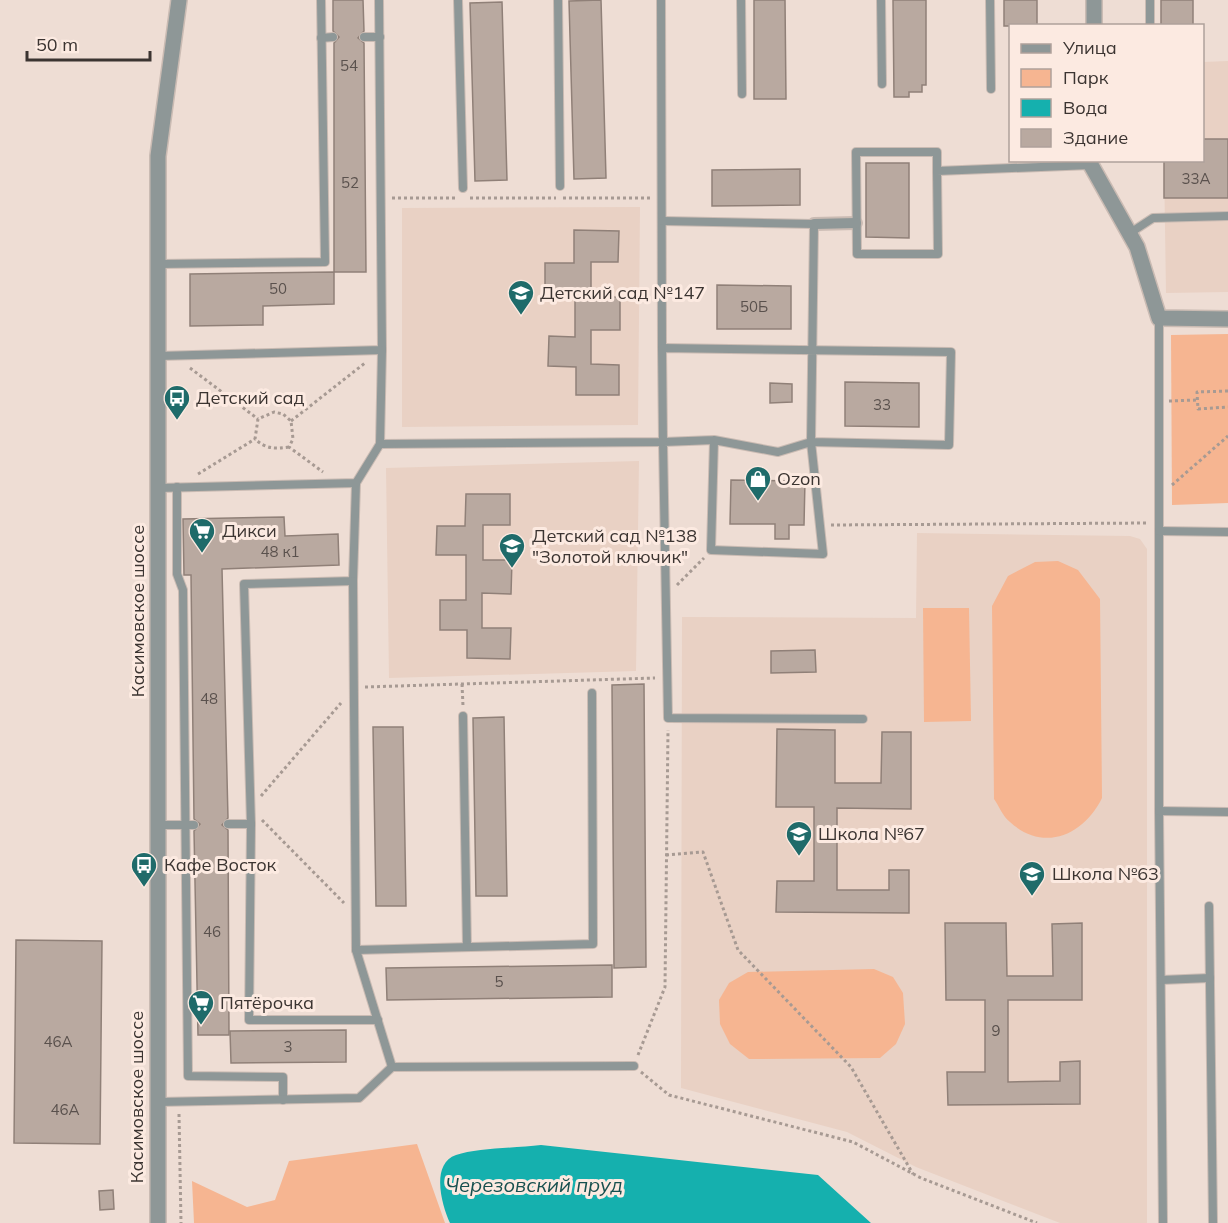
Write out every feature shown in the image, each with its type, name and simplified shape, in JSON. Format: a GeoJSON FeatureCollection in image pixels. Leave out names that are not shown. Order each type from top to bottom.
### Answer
{"type":"FeatureCollection","features":[{"type":"Feature","properties":{"kind":"street","name":"Касимовское шоссе"},"geometry":{"type":"LineString","coordinates":[[158,1223],[156,1102],[158,156],[179,0]]}},
{"type":"Feature","properties":{"kind":"street"},"geometry":{"type":"LineString","coordinates":[[1094,24],[1095,0]]}},
{"type":"Feature","properties":{"kind":"street"},"geometry":{"type":"LineString","coordinates":[[1091,163],[1137,247],[1159,318],[1228,319]]}},
{"type":"Feature","properties":{"kind":"street"},"geometry":{"type":"LineString","coordinates":[[814,224],[856,223]]}},
{"type":"Feature","properties":{"kind":"lane"},"geometry":{"type":"LineString","coordinates":[[158,264],[325,262],[321,0]]}},
{"type":"Feature","properties":{"kind":"lane"},"geometry":{"type":"LineString","coordinates":[[379,0],[382,198],[380,444],[356,483],[353,581],[356,950],[393,1067]]}},
{"type":"Feature","properties":{"kind":"lane"},"geometry":{"type":"LineString","coordinates":[[458,0],[463,188]]}},
{"type":"Feature","properties":{"kind":"lane"},"geometry":{"type":"LineString","coordinates":[[558,0],[560,186]]}},
{"type":"Feature","properties":{"kind":"lane"},"geometry":{"type":"LineString","coordinates":[[661,0],[662,348],[668,718],[863,719]]}},
{"type":"Feature","properties":{"kind":"lane"},"geometry":{"type":"LineString","coordinates":[[741,0],[742,94]]}},
{"type":"Feature","properties":{"kind":"lane"},"geometry":{"type":"LineString","coordinates":[[881,0],[882,84]]}},
{"type":"Feature","properties":{"kind":"lane"},"geometry":{"type":"LineString","coordinates":[[990,0],[991,89]]}},
{"type":"Feature","properties":{"kind":"lane"},"geometry":{"type":"LineString","coordinates":[[1150,0],[1150,24]]}},
{"type":"Feature","properties":{"kind":"lane"},"geometry":{"type":"LineString","coordinates":[[321,38],[333,37]]}},
{"type":"Feature","properties":{"kind":"lane"},"geometry":{"type":"LineString","coordinates":[[364,37],[380,37]]}},
{"type":"Feature","properties":{"kind":"lane"},"geometry":{"type":"LineString","coordinates":[[856,152],[938,152],[938,171],[938,254],[857,254],[856,152]]}},
{"type":"Feature","properties":{"kind":"lane"},"geometry":{"type":"LineString","coordinates":[[938,171],[1091,163]]}},
{"type":"Feature","properties":{"kind":"lane"},"geometry":{"type":"LineString","coordinates":[[1130,233],[1153,218],[1228,216]]}},
{"type":"Feature","properties":{"kind":"lane"},"geometry":{"type":"LineString","coordinates":[[663,221],[814,224],[811,442],[823,554],[711,550],[714,440]]}},
{"type":"Feature","properties":{"kind":"lane"},"geometry":{"type":"LineString","coordinates":[[1159,318],[1159,811],[1163,1223]]}},
{"type":"Feature","properties":{"kind":"lane"},"geometry":{"type":"LineString","coordinates":[[380,444],[714,440],[778,452],[811,442],[949,445],[951,352],[662,348]]}},
{"type":"Feature","properties":{"kind":"lane"},"geometry":{"type":"LineString","coordinates":[[158,356],[382,350]]}},
{"type":"Feature","properties":{"kind":"lane"},"geometry":{"type":"LineString","coordinates":[[158,488],[356,483]]}},
{"type":"Feature","properties":{"kind":"lane"},"geometry":{"type":"LineString","coordinates":[[177,487],[177,574],[183,590],[188,1076],[283,1077],[283,1100]]}},
{"type":"Feature","properties":{"kind":"lane"},"geometry":{"type":"LineString","coordinates":[[1159,527],[1228,532]]}},
{"type":"Feature","properties":{"kind":"lane"},"geometry":{"type":"LineString","coordinates":[[353,581],[244,584],[251,824],[249,1020],[378,1020]]}},
{"type":"Feature","properties":{"kind":"lane"},"geometry":{"type":"LineString","coordinates":[[356,950],[593,944],[592,693]]}},
{"type":"Feature","properties":{"kind":"lane"},"geometry":{"type":"LineString","coordinates":[[463,716],[467,947]]}},
{"type":"Feature","properties":{"kind":"lane"},"geometry":{"type":"LineString","coordinates":[[1159,811],[1228,812]]}},
{"type":"Feature","properties":{"kind":"lane"},"geometry":{"type":"LineString","coordinates":[[228,824],[251,824]]}},
{"type":"Feature","properties":{"kind":"lane"},"geometry":{"type":"LineString","coordinates":[[157,825],[194,825]]}},
{"type":"Feature","properties":{"kind":"lane"},"geometry":{"type":"LineString","coordinates":[[1209,906],[1212,1223]]}},
{"type":"Feature","properties":{"kind":"lane"},"geometry":{"type":"LineString","coordinates":[[1161,980],[1210,978]]}},
{"type":"Feature","properties":{"kind":"lane"},"geometry":{"type":"LineString","coordinates":[[156,1102],[359,1098],[393,1067],[634,1066]]}},
{"type":"Feature","properties":{"kind":"path"},"geometry":{"type":"LineString","coordinates":[[382,198],[663,198]]}},
{"type":"Feature","properties":{"kind":"path"},"geometry":{"type":"LineString","coordinates":[[291,421],[382,350]]}},
{"type":"Feature","properties":{"kind":"path"},"geometry":{"type":"LineString","coordinates":[[175,356],[258,419]]}},
{"type":"Feature","properties":{"kind":"path"},"geometry":{"type":"LineString","coordinates":[[1228,391],[1197,392],[1197,409],[1228,407]]}},
{"type":"Feature","properties":{"kind":"path"},"geometry":{"type":"LineString","coordinates":[[1159,401],[1197,400]]}},
{"type":"Feature","properties":{"kind":"path"},"geometry":{"type":"LineString","coordinates":[[258,419],[274,412],[283,414],[291,421],[292,439],[289,447]]}},
{"type":"Feature","properties":{"kind":"path"},"geometry":{"type":"LineString","coordinates":[[177,487],[255,438],[258,419]]}},
{"type":"Feature","properties":{"kind":"path"},"geometry":{"type":"LineString","coordinates":[[1159,496],[1228,436]]}},
{"type":"Feature","properties":{"kind":"path"},"geometry":{"type":"LineString","coordinates":[[255,438],[263,447],[270,449],[289,447],[339,484]]}},
{"type":"Feature","properties":{"kind":"path"},"geometry":{"type":"LineString","coordinates":[[820,525],[1159,527]]}},
{"type":"Feature","properties":{"kind":"path"},"geometry":{"type":"LineString","coordinates":[[666,597],[711,550]]}},
{"type":"Feature","properties":{"kind":"path"},"geometry":{"type":"LineString","coordinates":[[356,915],[250,808],[355,688],[667,678]]}},
{"type":"Feature","properties":{"kind":"path"},"geometry":{"type":"LineString","coordinates":[[462,684],[463,716]]}},
{"type":"Feature","properties":{"kind":"path"},"geometry":{"type":"LineString","coordinates":[[668,718],[665,987],[634,1066],[669,1095],[853,1142],[913,1174],[1037,1223]]}},
{"type":"Feature","properties":{"kind":"path"},"geometry":{"type":"LineString","coordinates":[[666,855],[703,852],[738,950],[851,1067],[913,1174]]}},
{"type":"Feature","properties":{"kind":"path"},"geometry":{"type":"LineString","coordinates":[[179,1102],[180,1223]]}},
{"type":"Feature","properties":{"kind":"shaded area"},"geometry":{"type":"Polygon","coordinates":[[[1228,61],[1228,292],[1166,293],[1164,162],[1204,162],[1204,62],[1228,61]]]}},
{"type":"Feature","properties":{"kind":"shaded area","name":"Детский сад №147"},"geometry":{"type":"Polygon","coordinates":[[[640,207],[638,425],[402,427],[402,208],[640,207]]]}},
{"type":"Feature","properties":{"kind":"shaded area","name":"Детский сад №138 \"Золотой ключик\""},"geometry":{"type":"Polygon","coordinates":[[[639,461],[636,671],[389,678],[386,468],[639,461]]]}},
{"type":"Feature","properties":{"kind":"shaded area"},"geometry":{"type":"Polygon","coordinates":[[[917,533],[1130,536],[1140,539],[1147,549],[1147,1223],[1060,1223],[916,1167],[847,1132],[681,1088],[682,617],[916,618],[917,533]]]}},
{"type":"Feature","properties":{"kind":"green space"},"geometry":{"type":"Polygon","coordinates":[[[1228,334],[1228,503],[1172,505],[1171,335],[1228,334]]]}},
{"type":"Feature","properties":{"kind":"green space"},"geometry":{"type":"Polygon","coordinates":[[[1058,561],[1078,570],[1100,599],[1102,798],[1085,822],[1062,836],[1049,838],[1036,837],[1023,831],[1008,820],[994,799],[992,606],[1008,576],[1035,562],[1058,561]]]}},
{"type":"Feature","properties":{"kind":"green space"},"geometry":{"type":"Polygon","coordinates":[[[923,608],[969,608],[971,721],[924,722],[923,608]]]}},
{"type":"Feature","properties":{"kind":"green space"},"geometry":{"type":"Polygon","coordinates":[[[874,969],[893,977],[903,993],[905,1024],[896,1044],[880,1058],[749,1059],[730,1044],[720,1024],[719,1000],[729,983],[748,972],[874,969]]]}},
{"type":"Feature","properties":{"kind":"green space"},"geometry":{"type":"Polygon","coordinates":[[[417,1144],[445,1223],[194,1223],[192,1181],[247,1207],[275,1200],[289,1161],[417,1144]]]}},
{"type":"Feature","properties":{"kind":"water","name":"Черезовский пруд"},"geometry":{"type":"Polygon","coordinates":[[[541,1145],[818,1175],[871,1223],[450,1223],[440,1186],[443,1167],[448,1160],[456,1155],[475,1151],[541,1145]]]}},
{"type":"Feature","properties":{"kind":"building"},"geometry":{"type":"Polygon","coordinates":[[[333,0],[363,0],[364,31],[358,38],[364,43],[366,272],[334,272],[334,43],[339,37],[333,31],[333,0]]]}},
{"type":"Feature","properties":{"kind":"building"},"geometry":{"type":"Polygon","coordinates":[[[601,0],[606,178],[574,179],[569,1],[601,0]]]}},
{"type":"Feature","properties":{"kind":"building"},"geometry":{"type":"Polygon","coordinates":[[[754,0],[785,0],[786,99],[754,99],[754,0]]]}},
{"type":"Feature","properties":{"kind":"building"},"geometry":{"type":"Polygon","coordinates":[[[893,0],[926,0],[926,85],[922,85],[922,92],[909,92],[909,97],[894,97],[893,0]]]}},
{"type":"Feature","properties":{"kind":"building"},"geometry":{"type":"Polygon","coordinates":[[[1004,0],[1037,0],[1037,24],[1004,26],[1004,0]]]}},
{"type":"Feature","properties":{"kind":"building"},"geometry":{"type":"Polygon","coordinates":[[[1161,0],[1193,0],[1193,24],[1161,24],[1161,0]]]}},
{"type":"Feature","properties":{"kind":"building"},"geometry":{"type":"Polygon","coordinates":[[[502,2],[507,180],[475,181],[470,3],[502,2]]]}},
{"type":"Feature","properties":{"kind":"building"},"geometry":{"type":"Polygon","coordinates":[[[1204,139],[1228,139],[1228,198],[1164,198],[1164,162],[1204,162],[1204,139]]]}},
{"type":"Feature","properties":{"kind":"building"},"geometry":{"type":"Polygon","coordinates":[[[866,163],[909,163],[909,238],[866,237],[866,163]]]}},
{"type":"Feature","properties":{"kind":"building"},"geometry":{"type":"Polygon","coordinates":[[[800,169],[800,205],[712,206],[712,170],[800,169]]]}},
{"type":"Feature","properties":{"kind":"building"},"geometry":{"type":"Polygon","coordinates":[[[574,230],[619,231],[618,262],[591,262],[591,297],[620,297],[620,330],[591,330],[591,364],[619,365],[619,395],[576,395],[576,367],[548,366],[549,336],[575,337],[575,292],[545,292],[545,263],[574,263],[574,230]]]}},
{"type":"Feature","properties":{"kind":"building"},"geometry":{"type":"Polygon","coordinates":[[[334,272],[334,304],[263,306],[263,325],[190,326],[190,274],[334,272]]]}},
{"type":"Feature","properties":{"kind":"building"},"geometry":{"type":"Polygon","coordinates":[[[717,285],[791,286],[791,329],[717,329],[717,285]]]}},
{"type":"Feature","properties":{"kind":"building"},"geometry":{"type":"Polygon","coordinates":[[[845,382],[919,383],[919,427],[845,426],[845,382]]]}},
{"type":"Feature","properties":{"kind":"building"},"geometry":{"type":"Polygon","coordinates":[[[770,383],[792,384],[792,402],[770,403],[770,383]]]}},
{"type":"Feature","properties":{"kind":"building"},"geometry":{"type":"Polygon","coordinates":[[[731,480],[805,481],[804,525],[789,525],[789,539],[775,539],[775,524],[730,524],[731,480]]]}},
{"type":"Feature","properties":{"kind":"building"},"geometry":{"type":"Polygon","coordinates":[[[466,494],[510,494],[510,525],[483,525],[483,560],[512,560],[511,594],[482,593],[482,628],[511,628],[510,659],[467,658],[467,630],[440,630],[440,600],[466,600],[466,555],[436,555],[437,526],[465,526],[466,494]]]}},
{"type":"Feature","properties":{"kind":"building"},"geometry":{"type":"Polygon","coordinates":[[[284,517],[285,536],[338,534],[339,565],[222,569],[228,818],[222,825],[228,830],[229,1035],[198,1035],[194,831],[200,824],[194,819],[191,575],[184,575],[183,519],[284,517]]]}},
{"type":"Feature","properties":{"kind":"building"},"geometry":{"type":"Polygon","coordinates":[[[815,650],[816,672],[771,673],[771,651],[815,650]]]}},
{"type":"Feature","properties":{"kind":"building"},"geometry":{"type":"Polygon","coordinates":[[[644,684],[646,967],[614,968],[612,685],[644,684]]]}},
{"type":"Feature","properties":{"kind":"building"},"geometry":{"type":"Polygon","coordinates":[[[504,717],[507,896],[476,896],[473,718],[504,717]]]}},
{"type":"Feature","properties":{"kind":"building"},"geometry":{"type":"Polygon","coordinates":[[[373,727],[403,727],[406,906],[376,906],[373,727]]]}},
{"type":"Feature","properties":{"kind":"building"},"geometry":{"type":"Polygon","coordinates":[[[777,729],[835,730],[835,783],[881,783],[882,732],[911,732],[911,809],[837,808],[837,890],[889,890],[889,870],[909,870],[909,913],[776,912],[777,881],[814,881],[814,807],[776,807],[777,729]]]}},
{"type":"Feature","properties":{"kind":"building"},"geometry":{"type":"Polygon","coordinates":[[[945,923],[1006,923],[1007,976],[1053,976],[1052,924],[1082,923],[1082,1000],[1008,1000],[1008,1082],[1060,1081],[1060,1062],[1080,1061],[1080,1104],[948,1105],[947,1072],[985,1072],[985,1000],[946,1000],[945,923]]]}},
{"type":"Feature","properties":{"kind":"building"},"geometry":{"type":"Polygon","coordinates":[[[16,940],[102,941],[100,1144],[14,1143],[16,940]]]}},
{"type":"Feature","properties":{"kind":"building"},"geometry":{"type":"Polygon","coordinates":[[[612,965],[612,997],[387,1000],[386,968],[612,965]]]}},
{"type":"Feature","properties":{"kind":"building"},"geometry":{"type":"Polygon","coordinates":[[[346,1030],[346,1062],[231,1063],[230,1031],[346,1030]]]}},
{"type":"Feature","properties":{"kind":"building"},"geometry":{"type":"Polygon","coordinates":[[[113,1190],[114,1209],[100,1210],[99,1191],[113,1190]]]}},
{"type":"Feature","properties":{"kind":"place","name":"Детский сад №147"},"geometry":{"type":"Point","coordinates":[521,316]}},
{"type":"Feature","properties":{"kind":"place","name":"Детский сад"},"geometry":{"type":"Point","coordinates":[177,421]}},
{"type":"Feature","properties":{"kind":"place","name":"Ozon"},"geometry":{"type":"Point","coordinates":[758,502]}},
{"type":"Feature","properties":{"kind":"place","name":"Дикси"},"geometry":{"type":"Point","coordinates":[202,554]}},
{"type":"Feature","properties":{"kind":"place","name":"Детский сад №138 \"Золотой ключик\""},"geometry":{"type":"Point","coordinates":[512,569]}},
{"type":"Feature","properties":{"kind":"place","name":"Школа №67"},"geometry":{"type":"Point","coordinates":[799,857]}},
{"type":"Feature","properties":{"kind":"place","name":"Кафе Восток"},"geometry":{"type":"Point","coordinates":[144,888]}},
{"type":"Feature","properties":{"kind":"place","name":"Школа №63"},"geometry":{"type":"Point","coordinates":[1032,897]}},
{"type":"Feature","properties":{"kind":"place","name":"Пятёрочка"},"geometry":{"type":"Point","coordinates":[201,1026]}}]}
